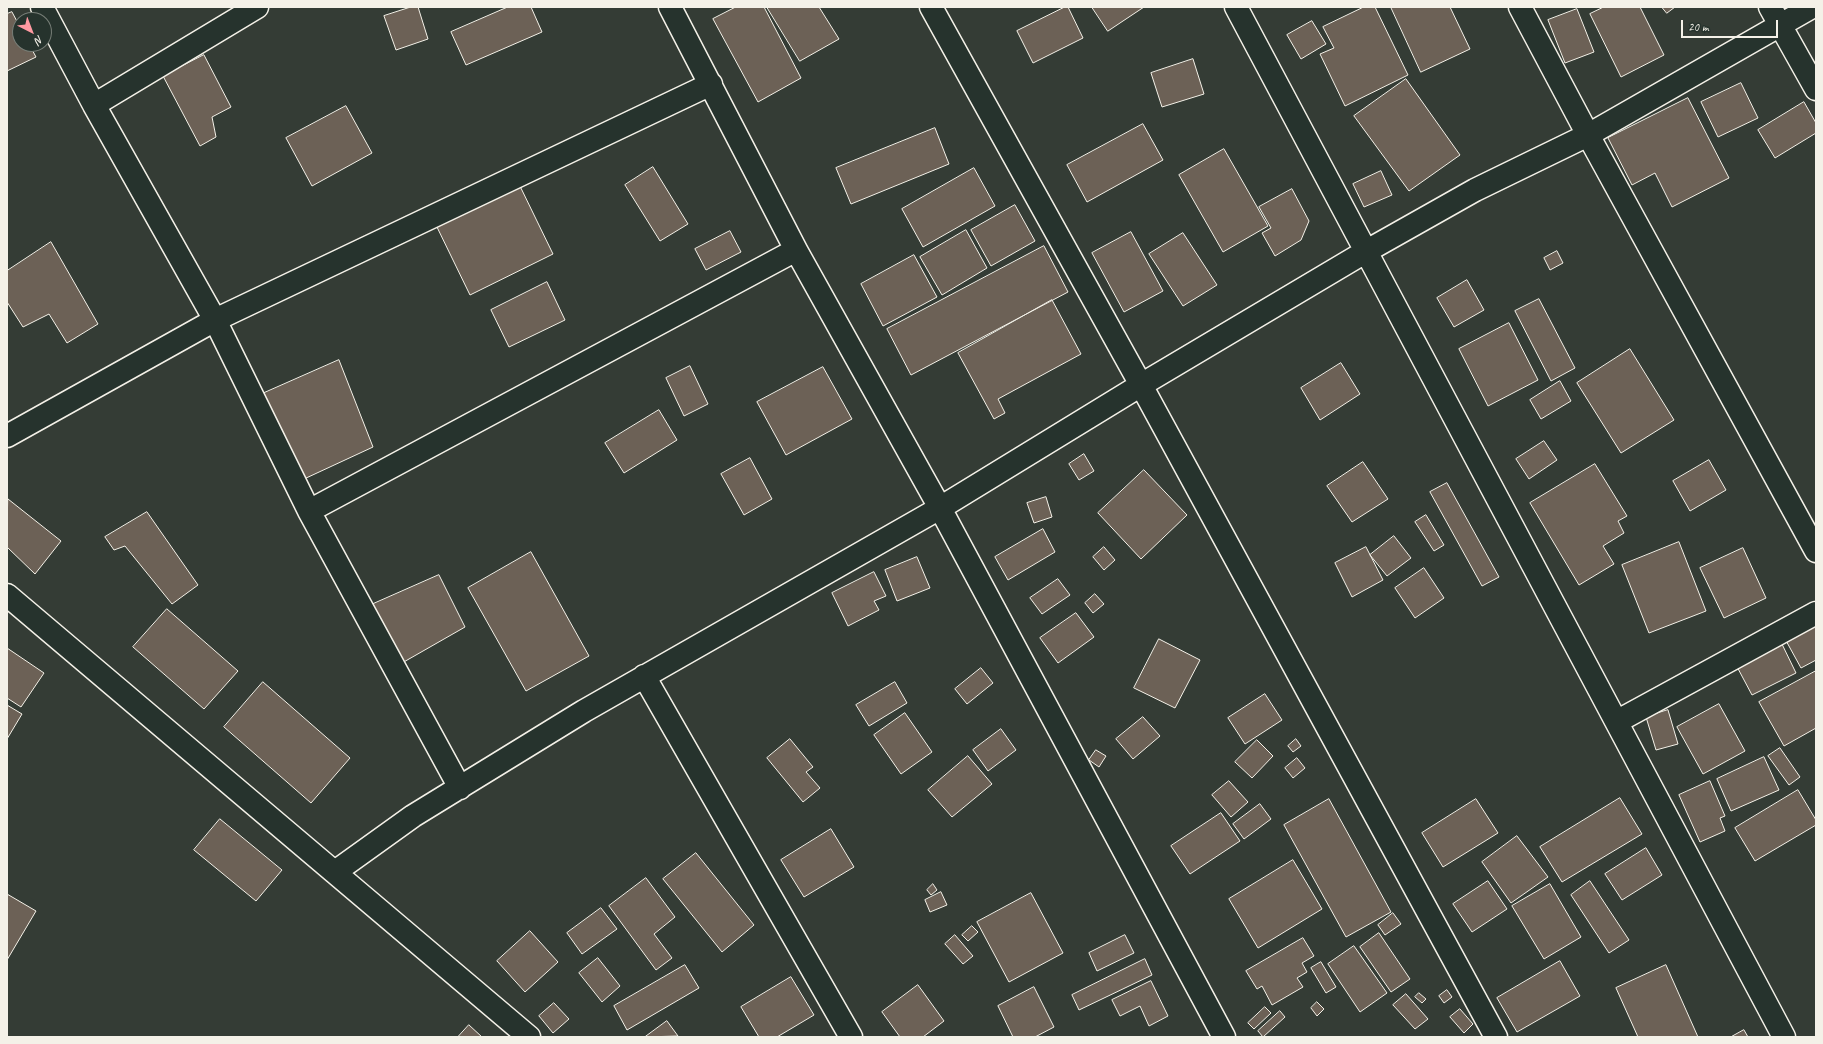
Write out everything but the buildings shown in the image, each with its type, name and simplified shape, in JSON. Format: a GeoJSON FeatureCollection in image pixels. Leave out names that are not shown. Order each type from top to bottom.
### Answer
{"type":"FeatureCollection","features":[{"type":"Feature","properties":{"kind":"street"},"geometry":{"type":"LineString","coordinates":[[42,7],[94,105],[215,320],[309,511],[460,788]]}},
{"type":"Feature","properties":{"kind":"street"},"geometry":{"type":"LineString","coordinates":[[94,105],[257,7]]}},
{"type":"Feature","properties":{"kind":"street"},"geometry":{"type":"LineString","coordinates":[[670,7],[796,250],[940,508],[1224,1037]]}},
{"type":"Feature","properties":{"kind":"street"},"geometry":{"type":"LineString","coordinates":[[931,7],[1141,385],[1496,1037]]}},
{"type":"Feature","properties":{"kind":"street"},"geometry":{"type":"LineString","coordinates":[[1236,7],[1365,252],[1618,721],[1784,1037]]}},
{"type":"Feature","properties":{"kind":"street"},"geometry":{"type":"LineString","coordinates":[[1520,7],[1588,135],[1816,551]]}},
{"type":"Feature","properties":{"kind":"street"},"geometry":{"type":"LineString","coordinates":[[334,872],[413,816],[644,676],[940,508],[1141,385],[1365,252],[1475,190],[1588,135],[1775,16],[1812,7]]}},
{"type":"Feature","properties":{"kind":"street"},"geometry":{"type":"LineString","coordinates":[[1775,16],[1816,89]]}},
{"type":"Feature","properties":{"kind":"street"},"geometry":{"type":"LineString","coordinates":[[7,436],[215,320],[711,84]]}},
{"type":"Feature","properties":{"kind":"street"},"geometry":{"type":"LineString","coordinates":[[309,511],[796,250]]}},
{"type":"Feature","properties":{"kind":"street"},"geometry":{"type":"LineString","coordinates":[[7,595],[529,1037]]}},
{"type":"Feature","properties":{"kind":"street"},"geometry":{"type":"LineString","coordinates":[[1618,721],[1816,613]]}},
{"type":"Feature","properties":{"kind":"street"},"geometry":{"type":"LineString","coordinates":[[644,676],[851,1037]]}}]}
